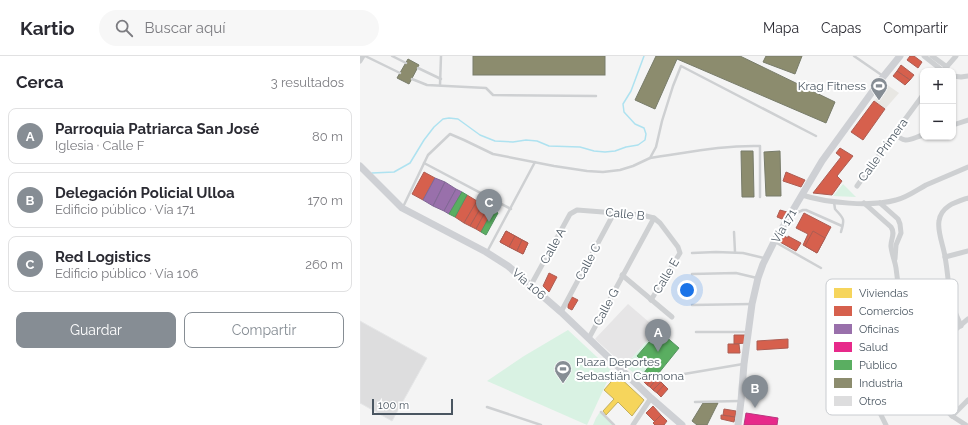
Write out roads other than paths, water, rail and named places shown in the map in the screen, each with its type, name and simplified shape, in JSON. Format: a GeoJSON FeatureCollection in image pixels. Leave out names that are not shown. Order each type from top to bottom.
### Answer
{"type":"FeatureCollection","features":[{"type":"Feature","properties":{"kind":"main road","name":"Vía 171"},"geometry":{"type":"LineString","coordinates":[[738,425],[752,304],[758,278],[766,259],[774,242],[822,161],[900,56]]}},
{"type":"Feature","properties":{"kind":"main road","name":"Vía 106"},"geometry":{"type":"LineString","coordinates":[[360,166],[402,208],[486,252],[508,266],[561,312],[679,424]]}},
{"type":"Feature","properties":{"kind":"street"},"geometry":{"type":"LineString","coordinates":[[360,61],[364,56]]}},
{"type":"Feature","properties":{"kind":"street"},"geometry":{"type":"LineString","coordinates":[[924,56],[943,68]]}},
{"type":"Feature","properties":{"kind":"street"},"geometry":{"type":"LineString","coordinates":[[932,56],[944,68]]}},
{"type":"Feature","properties":{"kind":"street"},"geometry":{"type":"LineString","coordinates":[[946,68],[956,56]]}},
{"type":"Feature","properties":{"kind":"street"},"geometry":{"type":"LineString","coordinates":[[956,76],[968,76]]}},
{"type":"Feature","properties":{"kind":"street","name":"Calle Primera"},"geometry":{"type":"LineString","coordinates":[[857,186],[920,99]]}},
{"type":"Feature","properties":{"kind":"street"},"geometry":{"type":"LineString","coordinates":[[956,124],[968,120]]}},
{"type":"Feature","properties":{"kind":"street"},"geometry":{"type":"LineString","coordinates":[[895,133],[900,139],[906,140],[920,136]]}},
{"type":"Feature","properties":{"kind":"street"},"geometry":{"type":"LineString","coordinates":[[802,195],[834,202],[880,203],[898,200],[928,184],[968,167]]}},
{"type":"Feature","properties":{"kind":"street"},"geometry":{"type":"LineString","coordinates":[[948,279],[938,221],[942,212],[947,207],[968,198]]}},
{"type":"Feature","properties":{"kind":"street"},"geometry":{"type":"LineString","coordinates":[[864,203],[894,230],[890,243],[897,279]]}},
{"type":"Feature","properties":{"kind":"street"},"geometry":{"type":"LineString","coordinates":[[880,203],[898,219],[900,224],[901,233],[896,245],[895,266]]}},
{"type":"Feature","properties":{"kind":"street","name":"Calle B"},"geometry":{"type":"LineString","coordinates":[[577,210],[642,215],[654,218],[660,223],[680,252]]}},
{"type":"Feature","properties":{"kind":"street","name":"Calle A"},"geometry":{"type":"LineString","coordinates":[[531,285],[570,214],[577,210]]}},
{"type":"Feature","properties":{"kind":"street","name":"Calle C"},"geometry":{"type":"LineString","coordinates":[[561,312],[614,213]]}},
{"type":"Feature","properties":{"kind":"street","name":"Calle G"},"geometry":{"type":"LineString","coordinates":[[589,338],[654,218]]}},
{"type":"Feature","properties":{"kind":"street"},"geometry":{"type":"LineString","coordinates":[[945,257],[968,251]]}},
{"type":"Feature","properties":{"kind":"street","name":"Calle E"},"geometry":{"type":"LineString","coordinates":[[652,300],[680,252]]}},
{"type":"Feature","properties":{"kind":"street"},"geometry":{"type":"LineString","coordinates":[[622,275],[672,317]]}},
{"type":"Feature","properties":{"kind":"street"},"geometry":{"type":"LineString","coordinates":[[958,318],[961,326]]}},
{"type":"Feature","properties":{"kind":"street"},"geometry":{"type":"LineString","coordinates":[[958,328],[968,320]]}},
{"type":"Feature","properties":{"kind":"street"},"geometry":{"type":"LineString","coordinates":[[633,425],[652,398]]}},
{"type":"Feature","properties":{"kind":"street"},"geometry":{"type":"LineString","coordinates":[[958,410],[968,400]]}},
{"type":"Feature","properties":{"kind":"street"},"geometry":{"type":"LineString","coordinates":[[881,416],[886,425]]}},
{"type":"Feature","properties":{"kind":"street"},"geometry":{"type":"LineString","coordinates":[[952,416],[966,425]]}},
{"type":"Feature","properties":{"kind":"lane"},"geometry":{"type":"LineString","coordinates":[[364,56],[400,73]]}},
{"type":"Feature","properties":{"kind":"lane"},"geometry":{"type":"LineString","coordinates":[[393,56],[406,63]]}},
{"type":"Feature","properties":{"kind":"lane"},"geometry":{"type":"LineString","coordinates":[[440,86],[441,56]]}},
{"type":"Feature","properties":{"kind":"lane"},"geometry":{"type":"LineString","coordinates":[[854,56],[884,77]]}},
{"type":"Feature","properties":{"kind":"lane"},"geometry":{"type":"LineString","coordinates":[[650,158],[656,147],[662,121],[681,66],[816,136]]}},
{"type":"Feature","properties":{"kind":"lane"},"geometry":{"type":"LineString","coordinates":[[418,68],[441,79]]}},
{"type":"Feature","properties":{"kind":"lane"},"geometry":{"type":"LineString","coordinates":[[412,79],[426,85],[486,88],[493,95],[596,96]]}},
{"type":"Feature","properties":{"kind":"lane"},"geometry":{"type":"LineString","coordinates":[[402,208],[428,156],[450,134],[493,154],[587,171],[603,172],[620,170],[650,158],[737,146],[760,146],[760,197]]}},
{"type":"Feature","properties":{"kind":"lane"},"geometry":{"type":"LineString","coordinates":[[486,252],[535,162]]}},
{"type":"Feature","properties":{"kind":"lane"},"geometry":{"type":"LineString","coordinates":[[424,163],[510,209]]}},
{"type":"Feature","properties":{"kind":"lane"},"geometry":{"type":"LineString","coordinates":[[834,202],[835,210],[842,217],[841,232]]}},
{"type":"Feature","properties":{"kind":"lane"},"geometry":{"type":"LineString","coordinates":[[789,217],[806,210],[842,226]]}},
{"type":"Feature","properties":{"kind":"lane"},"geometry":{"type":"LineString","coordinates":[[734,232],[735,252]]}},
{"type":"Feature","properties":{"kind":"lane"},"geometry":{"type":"LineString","coordinates":[[774,242],[821,268]]}},
{"type":"Feature","properties":{"kind":"lane"},"geometry":{"type":"LineString","coordinates":[[692,253],[735,252],[766,259]]}},
{"type":"Feature","properties":{"kind":"lane"},"geometry":{"type":"LineString","coordinates":[[692,274],[736,273],[758,278]]}},
{"type":"Feature","properties":{"kind":"lane"},"geometry":{"type":"LineString","coordinates":[[692,305],[752,304]]}},
{"type":"Feature","properties":{"kind":"lane"},"geometry":{"type":"LineString","coordinates":[[696,332],[748,332]]}},
{"type":"Feature","properties":{"kind":"lane"},"geometry":{"type":"LineString","coordinates":[[684,374],[744,364]]}},
{"type":"Feature","properties":{"kind":"lane"},"geometry":{"type":"LineString","coordinates":[[696,402],[741,401]]}},
{"type":"Feature","properties":{"kind":"lane"},"geometry":{"type":"LineString","coordinates":[[487,407],[541,425]]}},
{"type":"Feature","properties":{"kind":"lane"},"geometry":{"type":"LineString","coordinates":[[601,412],[614,425]]}},
{"type":"Feature","properties":{"kind":"waterway"},"geometry":{"type":"LineString","coordinates":[[372,173],[394,172],[410,163],[434,127],[443,119],[449,118],[458,119],[480,135],[495,141],[537,141],[549,146],[580,147],[605,152],[638,145],[645,140],[646,134],[644,128],[635,124],[624,112],[623,104],[631,91],[644,56]]}},
{"type":"Feature","properties":{"kind":"place","name":"Krag Fitness"},"geometry":{"type":"Point","coordinates":[879,101]}},
{"type":"Feature","properties":{"kind":"place","name":"Red Logistics"},"geometry":{"type":"Point","coordinates":[489,222]}},
{"type":"Feature","properties":{"kind":"place","name":"Parroquia Patriarca San José"},"geometry":{"type":"Point","coordinates":[658,352]}},
{"type":"Feature","properties":{"kind":"place","name":"Plaza Deportes Sebastián Carmona"},"geometry":{"type":"Point","coordinates":[563,384]}},
{"type":"Feature","properties":{"kind":"place","name":"Delegación Policial Ulloa"},"geometry":{"type":"Point","coordinates":[755,408]}}]}
